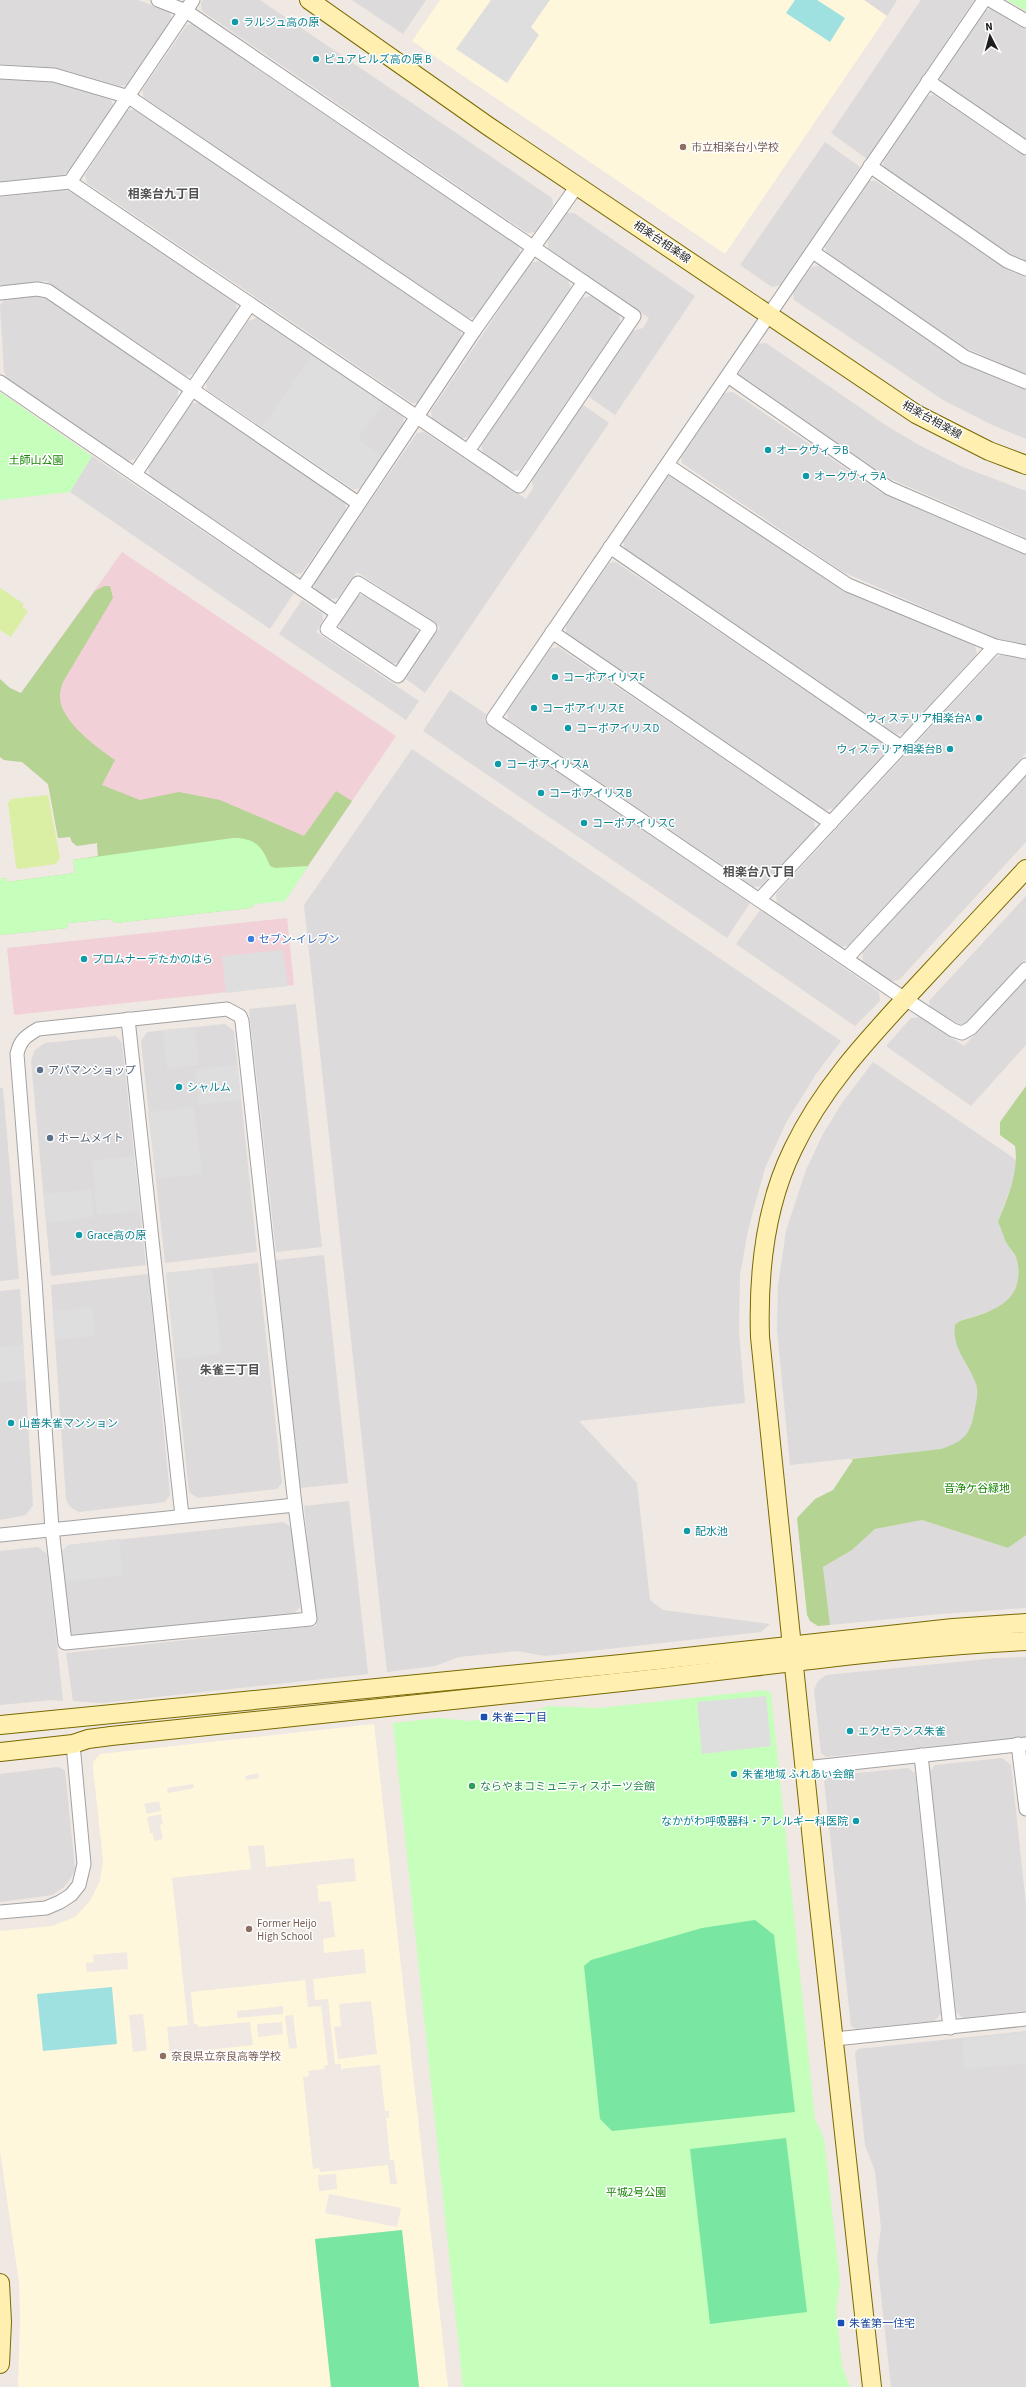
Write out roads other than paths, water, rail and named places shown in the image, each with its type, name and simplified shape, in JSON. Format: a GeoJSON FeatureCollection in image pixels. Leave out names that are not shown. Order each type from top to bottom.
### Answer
{"type":"FeatureCollection","features":[{"type":"Feature","properties":{"kind":"street"},"geometry":{"type":"LineString","coordinates":[[0,189],[70,182],[519,486],[634,316],[190,5],[158,0]]}},
{"type":"Feature","properties":{"kind":"street","name":"相楽台相楽線"},"geometry":{"type":"LineString","coordinates":[[308,0],[577,186],[770,314],[916,414],[989,451],[1026,465]]}},
{"type":"Feature","properties":{"kind":"street"},"geometry":{"type":"LineString","coordinates":[[984,0],[493,719],[847,958],[905,999],[962,1033],[971,1028],[1026,969]]}},
{"type":"Feature","properties":{"kind":"street"},"geometry":{"type":"LineString","coordinates":[[990,0],[1026,21]]}},
{"type":"Feature","properties":{"kind":"street"},"geometry":{"type":"LineString","coordinates":[[70,182],[190,5]]}},
{"type":"Feature","properties":{"kind":"street"},"geometry":{"type":"LineString","coordinates":[[0,72],[54,75],[129,97],[474,332]]}},
{"type":"Feature","properties":{"kind":"street"},"geometry":{"type":"LineString","coordinates":[[928,81],[1026,148]]}},
{"type":"Feature","properties":{"kind":"street"},"geometry":{"type":"LineString","coordinates":[[870,166],[1008,261],[1026,269]]}},
{"type":"Feature","properties":{"kind":"street"},"geometry":{"type":"LineString","coordinates":[[302,589],[358,503],[474,332],[535,248],[577,186]]}},
{"type":"Feature","properties":{"kind":"street"},"geometry":{"type":"LineString","coordinates":[[813,252],[965,357],[1026,382]]}},
{"type":"Feature","properties":{"kind":"street"},"geometry":{"type":"LineString","coordinates":[[468,451],[584,282]]}},
{"type":"Feature","properties":{"kind":"street"},"geometry":{"type":"LineString","coordinates":[[0,293],[37,289],[48,291],[358,503]]}},
{"type":"Feature","properties":{"kind":"street"},"geometry":{"type":"LineString","coordinates":[[135,474],[250,304]]}},
{"type":"Feature","properties":{"kind":"street"},"geometry":{"type":"LineString","coordinates":[[728,376],[889,488],[1026,547]]}},
{"type":"Feature","properties":{"kind":"street"},"geometry":{"type":"LineString","coordinates":[[0,382],[337,613]]}},
{"type":"Feature","properties":{"kind":"street"},"geometry":{"type":"LineString","coordinates":[[667,465],[848,585],[995,646],[1026,652]]}},
{"type":"Feature","properties":{"kind":"street"},"geometry":{"type":"LineString","coordinates":[[610,547],[901,747]]}},
{"type":"Feature","properties":{"kind":"street"},"geometry":{"type":"LineString","coordinates":[[358,582],[430,628],[398,676],[327,628],[337,613],[358,582]]}},
{"type":"Feature","properties":{"kind":"street"},"geometry":{"type":"LineString","coordinates":[[552,632],[831,823]]}},
{"type":"Feature","properties":{"kind":"street"},"geometry":{"type":"LineString","coordinates":[[759,900],[995,646]]}},
{"type":"Feature","properties":{"kind":"street"},"geometry":{"type":"LineString","coordinates":[[847,958],[1026,765]]}},
{"type":"Feature","properties":{"kind":"street"},"geometry":{"type":"LineString","coordinates":[[872,2387],[792,1653],[760,1338],[758,1290],[763,1249],[780,1181],[790,1156],[823,1094],[854,1054],[1026,869]]}},
{"type":"Feature","properties":{"kind":"street"},"geometry":{"type":"LineString","coordinates":[[227,1009],[240,1016],[242,1021],[295,1505],[310,1619],[65,1643],[52,1529],[35,1281],[17,1054],[19,1044],[26,1036],[38,1029],[128,1019],[227,1009]]}},
{"type":"Feature","properties":{"kind":"street"},"geometry":{"type":"LineString","coordinates":[[128,1019],[182,1516]]}},
{"type":"Feature","properties":{"kind":"street"},"geometry":{"type":"LineString","coordinates":[[0,1535],[295,1505]]}},
{"type":"Feature","properties":{"kind":"street"},"geometry":{"type":"LineString","coordinates":[[0,1752],[73,1744],[88,1738],[329,1715],[792,1653],[953,1628],[1026,1623]]}},
{"type":"Feature","properties":{"kind":"street"},"geometry":{"type":"LineString","coordinates":[[0,1725],[621,1664],[792,1653],[1026,1641]]}},
{"type":"Feature","properties":{"kind":"street"},"geometry":{"type":"LineString","coordinates":[[0,1912],[46,1908],[71,1895],[79,1885],[84,1864],[73,1744]]}},
{"type":"Feature","properties":{"kind":"street"},"geometry":{"type":"LineString","coordinates":[[805,1768],[1022,1744],[1026,1809]]}},
{"type":"Feature","properties":{"kind":"street"},"geometry":{"type":"LineString","coordinates":[[921,1755],[950,2028]]}},
{"type":"Feature","properties":{"kind":"street"},"geometry":{"type":"LineString","coordinates":[[835,2039],[1026,2019]]}},
{"type":"Feature","properties":{"kind":"street"},"geometry":{"type":"LineString","coordinates":[[0,2283],[2,2322],[0,2364]]}},
{"type":"Feature","properties":{"kind":"water"},"geometry":{"type":"Polygon","coordinates":[[[795,0],[817,0],[845,18],[830,42],[786,13],[795,0]]]}},
{"type":"Feature","properties":{"kind":"water"},"geometry":{"type":"Polygon","coordinates":[[[112,1987],[117,2044],[43,2051],[37,1994],[112,1987]]]}},
{"type":"Feature","properties":{"kind":"place","name":"ラルジュ高の原"},"geometry":{"type":"Point","coordinates":[235,22]}},
{"type":"Feature","properties":{"kind":"place","name":"ピュアヒルズ高の原 B"},"geometry":{"type":"Point","coordinates":[316,59]}},
{"type":"Feature","properties":{"kind":"place","name":"市立相楽台小学校"},"geometry":{"type":"Point","coordinates":[683,147]}},
{"type":"Feature","properties":{"kind":"place","name":"オークヴィラB"},"geometry":{"type":"Point","coordinates":[768,450]}},
{"type":"Feature","properties":{"kind":"place","name":"オークヴィラA"},"geometry":{"type":"Point","coordinates":[806,476]}},
{"type":"Feature","properties":{"kind":"place","name":"コーポアイリスF"},"geometry":{"type":"Point","coordinates":[555,677]}},
{"type":"Feature","properties":{"kind":"place","name":"コーポアイリスE"},"geometry":{"type":"Point","coordinates":[534,708]}},
{"type":"Feature","properties":{"kind":"place","name":"ウィステリア相楽台A"},"geometry":{"type":"Point","coordinates":[979,718]}},
{"type":"Feature","properties":{"kind":"place","name":"コーポアイリスD"},"geometry":{"type":"Point","coordinates":[568,728]}},
{"type":"Feature","properties":{"kind":"place","name":"ウィステリア相楽台B"},"geometry":{"type":"Point","coordinates":[950,749]}},
{"type":"Feature","properties":{"kind":"place","name":"コーポアイリスA"},"geometry":{"type":"Point","coordinates":[498,764]}},
{"type":"Feature","properties":{"kind":"place","name":"コーポアイリスB"},"geometry":{"type":"Point","coordinates":[541,793]}},
{"type":"Feature","properties":{"kind":"place","name":"コーポアイリスC"},"geometry":{"type":"Point","coordinates":[584,823]}},
{"type":"Feature","properties":{"kind":"place","name":"セブン-イレブン"},"geometry":{"type":"Point","coordinates":[251,939]}},
{"type":"Feature","properties":{"kind":"place","name":"プロムナーデたかのはら"},"geometry":{"type":"Point","coordinates":[84,959]}},
{"type":"Feature","properties":{"kind":"place","name":"アパマンショップ"},"geometry":{"type":"Point","coordinates":[40,1070]}},
{"type":"Feature","properties":{"kind":"place","name":"シャルム"},"geometry":{"type":"Point","coordinates":[179,1087]}},
{"type":"Feature","properties":{"kind":"place","name":"ホームメイト"},"geometry":{"type":"Point","coordinates":[50,1138]}},
{"type":"Feature","properties":{"kind":"place","name":"Grace高の原"},"geometry":{"type":"Point","coordinates":[79,1235]}},
{"type":"Feature","properties":{"kind":"place","name":"山善朱雀マンション"},"geometry":{"type":"Point","coordinates":[11,1423]}},
{"type":"Feature","properties":{"kind":"place","name":"配水池"},"geometry":{"type":"Point","coordinates":[687,1531]}},
{"type":"Feature","properties":{"kind":"place","name":"朱雀二丁目"},"geometry":{"type":"Point","coordinates":[484,1717]}},
{"type":"Feature","properties":{"kind":"place","name":"エクセランス朱雀"},"geometry":{"type":"Point","coordinates":[850,1731]}},
{"type":"Feature","properties":{"kind":"place","name":"朱雀地域 ふれあい会館"},"geometry":{"type":"Point","coordinates":[734,1774]}},
{"type":"Feature","properties":{"kind":"place","name":"ならやまコミュニティスポーツ会館"},"geometry":{"type":"Point","coordinates":[472,1786]}},
{"type":"Feature","properties":{"kind":"place","name":"なかがわ呼吸器科・アレルギー科医院"},"geometry":{"type":"Point","coordinates":[856,1821]}},
{"type":"Feature","properties":{"kind":"place","name":"Former Heijo High School"},"geometry":{"type":"Point","coordinates":[249,1929]}},
{"type":"Feature","properties":{"kind":"place","name":"奈良県立奈良高等学校"},"geometry":{"type":"Point","coordinates":[163,2056]}},
{"type":"Feature","properties":{"kind":"place","name":"朱雀第一住宅"},"geometry":{"type":"Point","coordinates":[841,2323]}},
{"type":"Feature","properties":{"kind":"district","name":"相楽台九丁目"},"geometry":{"type":"Point","coordinates":[164,194]}},
{"type":"Feature","properties":{"kind":"district","name":"相楽台八丁目"},"geometry":{"type":"Point","coordinates":[759,872]}},
{"type":"Feature","properties":{"kind":"district","name":"朱雀三丁目"},"geometry":{"type":"Point","coordinates":[230,1370]}},
{"type":"Feature","properties":{"kind":"park label","name":"土師山公園"},"geometry":{"type":"Point","coordinates":[36,460]}},
{"type":"Feature","properties":{"kind":"park label","name":"音浄ケ谷緑地"},"geometry":{"type":"Point","coordinates":[977,1488]}},
{"type":"Feature","properties":{"kind":"park label","name":"平城2号公園"},"geometry":{"type":"Point","coordinates":[636,2192]}}]}
